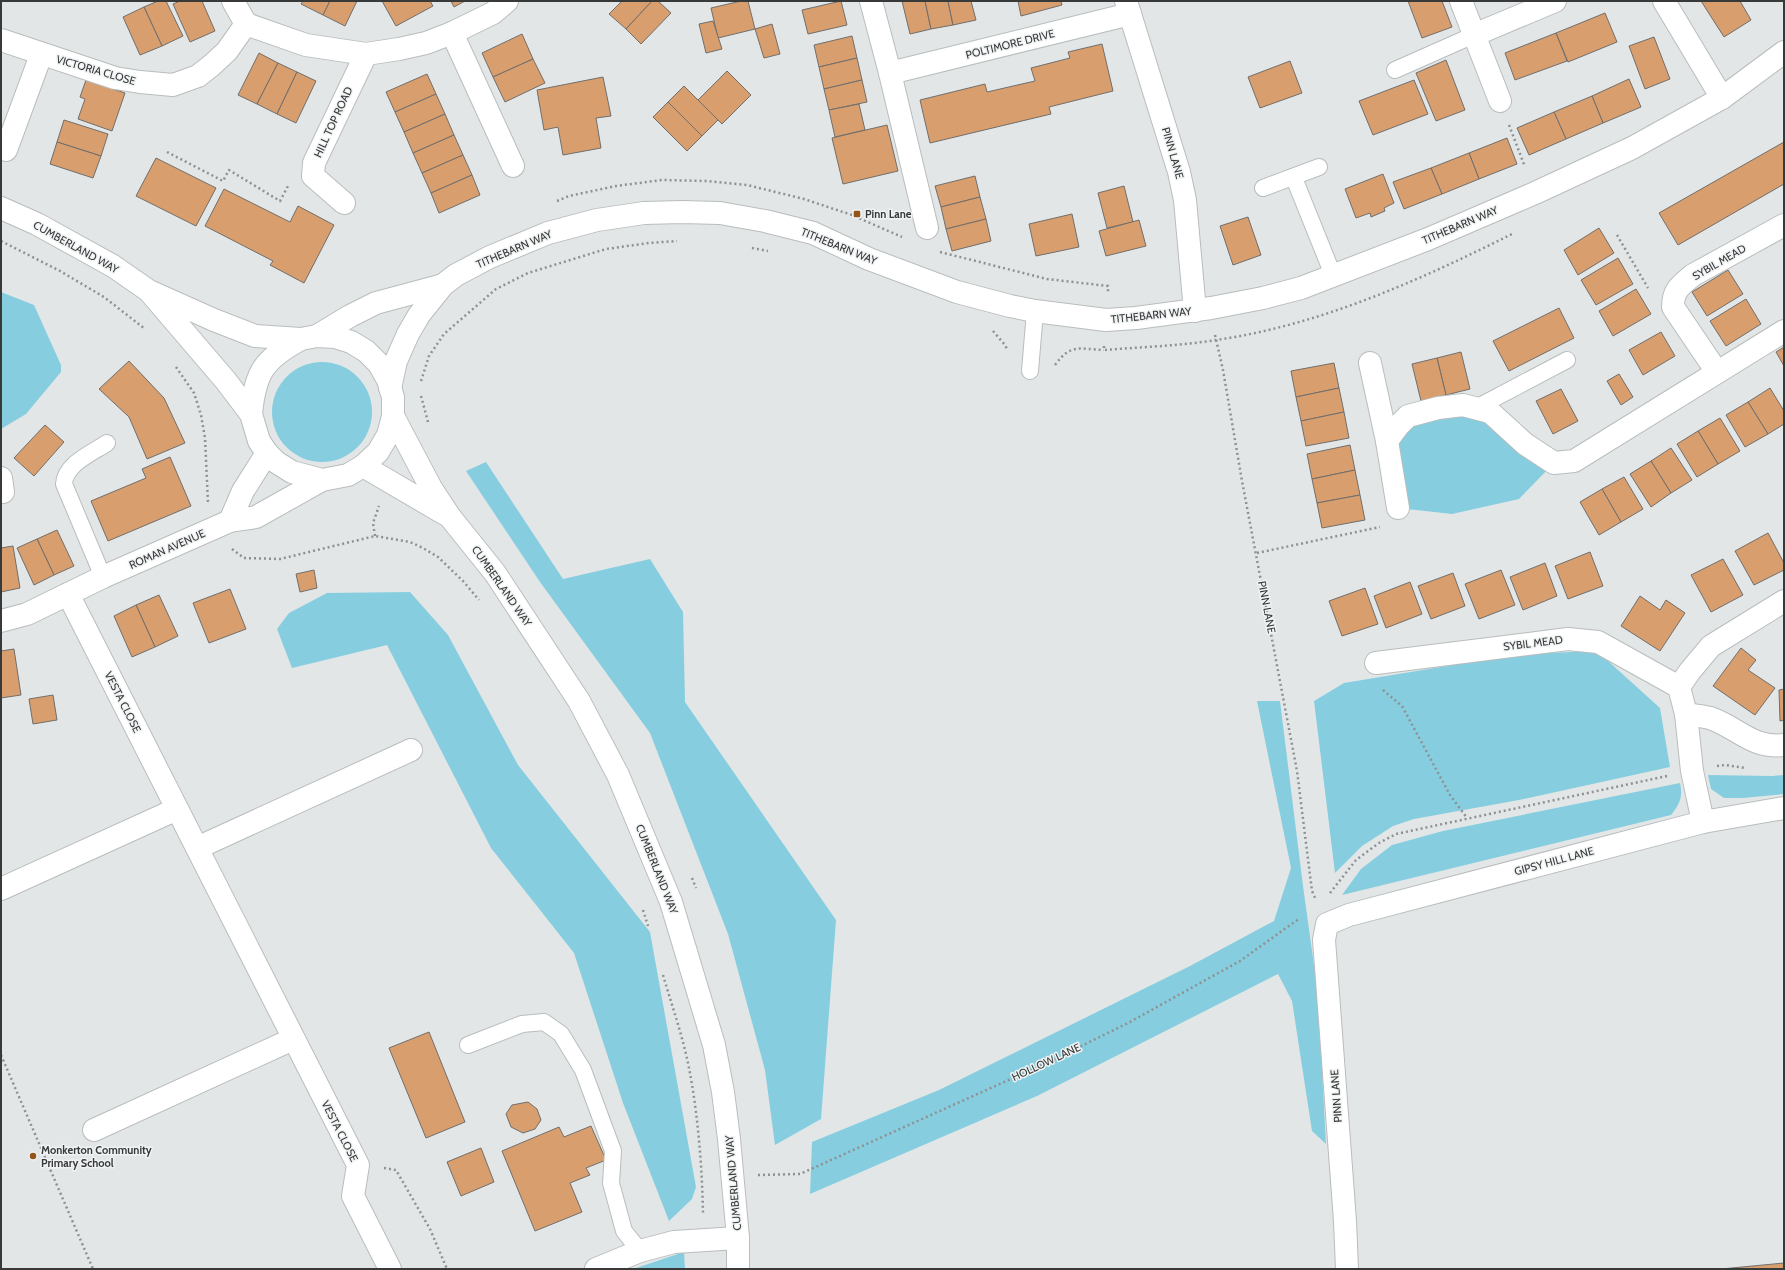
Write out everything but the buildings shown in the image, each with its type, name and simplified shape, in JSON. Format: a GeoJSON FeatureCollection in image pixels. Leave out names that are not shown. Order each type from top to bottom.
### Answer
{"type":"FeatureCollection","features":[{"type":"Feature","properties":{"kind":"street"},"geometry":{"type":"LineString","coordinates":[[233,1],[246,24],[306,45],[366,54],[413,46],[452,34],[493,13],[507,1]]}},
{"type":"Feature","properties":{"kind":"street"},"geometry":{"type":"LineString","coordinates":[[871,1],[890,73],[927,228]]}},
{"type":"Feature","properties":{"kind":"street"},"geometry":{"type":"LineString","coordinates":[[1461,1],[1500,101]]}},
{"type":"Feature","properties":{"kind":"street"},"geometry":{"type":"LineString","coordinates":[[1474,35],[1555,1]]}},
{"type":"Feature","properties":{"kind":"street"},"geometry":{"type":"LineString","coordinates":[[1664,1],[1722,98]]}},
{"type":"Feature","properties":{"kind":"street","name":"POLTIMORE DRIVE"},"geometry":{"type":"LineString","coordinates":[[890,73],[1128,7]]}},
{"type":"Feature","properties":{"kind":"street","name":"PINN LANE"},"geometry":{"type":"LineString","coordinates":[[1128,7],[1179,172],[1203,310]]}},
{"type":"Feature","properties":{"kind":"street","name":"VICTORIA CLOSE"},"geometry":{"type":"LineString","coordinates":[[1,40],[42,55],[116,78],[173,85],[198,76],[212,65],[227,51],[246,24]]}},
{"type":"Feature","properties":{"kind":"street"},"geometry":{"type":"LineString","coordinates":[[452,34],[513,166]]}},
{"type":"Feature","properties":{"kind":"street","name":"TITHEBARN WAY"},"geometry":{"type":"LineString","coordinates":[[390,388],[396,361],[408,334],[419,315],[443,285],[456,275],[490,257],[548,233],[603,219],[644,213],[682,212],[720,214],[765,221],[813,233],[869,259],[957,292],[1035,311],[1106,320],[1203,310],[1263,298],[1301,288],[1428,239],[1535,193],[1632,148],[1722,98],[1784,52]]}},
{"type":"Feature","properties":{"kind":"street","name":"HILL TOP ROAD"},"geometry":{"type":"LineString","coordinates":[[312,176],[314,163],[366,54]]}},
{"type":"Feature","properties":{"kind":"street","name":"VICTORIA CLOSE"},"geometry":{"type":"LineString","coordinates":[[6,150],[42,55]]}},
{"type":"Feature","properties":{"kind":"street"},"geometry":{"type":"LineString","coordinates":[[312,176],[344,203]]}},
{"type":"Feature","properties":{"kind":"street","name":"CUMBERLAND WAY"},"geometry":{"type":"LineString","coordinates":[[1,208],[37,224],[113,266],[149,290],[214,320],[255,336],[309,338],[334,337],[351,342],[366,351],[379,364],[388,380],[393,397],[393,416],[388,435],[378,452],[363,466],[348,475],[322,480],[292,472],[267,453],[259,441],[251,414],[253,390],[263,368],[279,350],[309,338]]}},
{"type":"Feature","properties":{"kind":"street","name":"SYBIL MEAD"},"geometry":{"type":"LineString","coordinates":[[1717,372],[1673,307],[1673,295],[1682,284],[1693,275],[1784,225]]}},
{"type":"Feature","properties":{"kind":"street","name":"TITHEBARN WAY"},"geometry":{"type":"LineString","coordinates":[[309,338],[376,303],[443,285]]}},
{"type":"Feature","properties":{"kind":"street","name":"CUMBERLAND WAY"},"geometry":{"type":"LineString","coordinates":[[149,290],[192,339],[251,414]]}},
{"type":"Feature","properties":{"kind":"street"},"geometry":{"type":"LineString","coordinates":[[1388,441],[1398,426],[1408,416],[1438,408],[1463,405],[1490,412],[1525,444],[1554,463],[1574,461],[1784,330]]}},
{"type":"Feature","properties":{"kind":"street"},"geometry":{"type":"LineString","coordinates":[[1370,363],[1388,441],[1398,508]]}},
{"type":"Feature","properties":{"kind":"street","name":"CUMBERLAND WAY"},"geometry":{"type":"LineString","coordinates":[[393,416],[431,488],[450,517],[495,573],[579,701],[618,775],[671,902],[714,1045],[723,1092],[738,1238],[738,1269]]}},
{"type":"Feature","properties":{"kind":"street"},"geometry":{"type":"LineString","coordinates":[[230,521],[243,491],[267,453]]}},
{"type":"Feature","properties":{"kind":"street","name":"CUMBERLAND WAY"},"geometry":{"type":"LineString","coordinates":[[363,466],[450,517]]}},
{"type":"Feature","properties":{"kind":"street","name":"ROMAN AVENUE"},"geometry":{"type":"LineString","coordinates":[[1,621],[27,614],[103,577],[230,521],[256,517],[322,480]]}},
{"type":"Feature","properties":{"kind":"street","name":"VESTA CLOSE"},"geometry":{"type":"LineString","coordinates":[[68,594],[358,1166],[353,1196],[390,1269]]}},
{"type":"Feature","properties":{"kind":"street"},"geometry":{"type":"LineString","coordinates":[[1703,822],[1692,771],[1686,714],[1679,687],[1711,646],[1784,601]]}},
{"type":"Feature","properties":{"kind":"street","name":"SYBIL MEAD"},"geometry":{"type":"LineString","coordinates":[[1376,663],[1568,639],[1598,642],[1679,687]]}},
{"type":"Feature","properties":{"kind":"street"},"geometry":{"type":"LineString","coordinates":[[1686,714],[1710,718],[1757,743],[1777,746],[1784,745]]}},
{"type":"Feature","properties":{"kind":"street"},"geometry":{"type":"LineString","coordinates":[[197,848],[412,750]]}},
{"type":"Feature","properties":{"kind":"street","name":"GIPSY HILL LANE"},"geometry":{"type":"LineString","coordinates":[[1327,924],[1349,915],[1703,822],[1784,808]]}},
{"type":"Feature","properties":{"kind":"street"},"geometry":{"type":"LineString","coordinates":[[1,889],[177,809]]}},
{"type":"Feature","properties":{"kind":"street","name":"PINN LANE"},"geometry":{"type":"LineString","coordinates":[[1327,924],[1324,940],[1345,1221],[1347,1269]]}},
{"type":"Feature","properties":{"kind":"street"},"geometry":{"type":"LineString","coordinates":[[94,1130],[293,1039]]}},
{"type":"Feature","properties":{"kind":"street"},"geometry":{"type":"LineString","coordinates":[[596,1269],[640,1251],[674,1242],[738,1238]]}},
{"type":"Feature","properties":{"kind":"lane"},"geometry":{"type":"LineString","coordinates":[[1395,70],[1474,35]]}},
{"type":"Feature","properties":{"kind":"lane"},"geometry":{"type":"LineString","coordinates":[[1263,188],[1294,178],[1318,167]]}},
{"type":"Feature","properties":{"kind":"lane"},"geometry":{"type":"LineString","coordinates":[[1294,178],[1333,275]]}},
{"type":"Feature","properties":{"kind":"lane"},"geometry":{"type":"LineString","coordinates":[[1030,364],[1035,311]]}},
{"type":"Feature","properties":{"kind":"lane"},"geometry":{"type":"LineString","coordinates":[[1476,408],[1567,360]]}},
{"type":"Feature","properties":{"kind":"lane"},"geometry":{"type":"LineString","coordinates":[[103,577],[64,484],[64,477],[70,467],[107,443]]}},
{"type":"Feature","properties":{"kind":"lane"},"geometry":{"type":"LineString","coordinates":[[468,1045],[522,1024],[544,1022],[561,1034],[584,1070],[613,1151],[611,1183],[624,1231],[640,1251]]}},
{"type":"Feature","properties":{"kind":"path"},"geometry":{"type":"LineString","coordinates":[[1500,101],[1535,193]]}},
{"type":"Feature","properties":{"kind":"path"},"geometry":{"type":"LineString","coordinates":[[167,152],[223,181],[229,170],[280,201],[294,174],[312,176]]}},
{"type":"Feature","properties":{"kind":"path"},"geometry":{"type":"LineString","coordinates":[[555,202],[569,196],[616,186],[662,180],[747,184],[804,199],[852,215],[906,239]]}},
{"type":"Feature","properties":{"kind":"path"},"geometry":{"type":"LineString","coordinates":[[989,329],[996,332],[1005,345],[1008,356],[1030,364],[1054,365],[1063,354],[1073,349],[1104,350],[1216,340],[1297,323],[1372,297],[1440,270],[1518,231]]}},
{"type":"Feature","properties":{"kind":"path"},"geometry":{"type":"LineString","coordinates":[[1617,235],[1648,287]]}},
{"type":"Feature","properties":{"kind":"path"},"geometry":{"type":"LineString","coordinates":[[430,356],[444,334],[496,289],[528,272],[606,249],[682,240]]}},
{"type":"Feature","properties":{"kind":"path"},"geometry":{"type":"LineString","coordinates":[[1,241],[60,270],[104,297],[148,332]]}},
{"type":"Feature","properties":{"kind":"path"},"geometry":{"type":"LineString","coordinates":[[747,247],[769,252]]}},
{"type":"Feature","properties":{"kind":"path"},"geometry":{"type":"LineString","coordinates":[[934,251],[1047,279],[1108,286],[1104,350]]}},
{"type":"Feature","properties":{"kind":"path","name":"PINN LANE"},"geometry":{"type":"LineString","coordinates":[[1203,310],[1216,340],[1223,370],[1242,481],[1257,553],[1297,771],[1312,891],[1318,905]]}},
{"type":"Feature","properties":{"kind":"path"},"geometry":{"type":"LineString","coordinates":[[173,361],[194,393],[201,415],[205,438],[209,506]]}},
{"type":"Feature","properties":{"kind":"path"},"geometry":{"type":"LineString","coordinates":[[1257,553],[1396,524],[1398,508]]}},
{"type":"Feature","properties":{"kind":"path"},"geometry":{"type":"LineString","coordinates":[[229,546],[244,558],[280,559],[375,536],[410,542],[423,548],[438,558],[463,581],[482,604]]}},
{"type":"Feature","properties":{"kind":"path"},"geometry":{"type":"LineString","coordinates":[[1376,663],[1381,687],[1402,706],[1450,795],[1468,818]]}},
{"type":"Feature","properties":{"kind":"path"},"geometry":{"type":"LineString","coordinates":[[1328,895],[1356,860],[1385,840],[1403,832],[1692,771],[1725,765],[1754,768]]}},
{"type":"Feature","properties":{"kind":"path"},"geometry":{"type":"LineString","coordinates":[[641,904],[650,932]]}},
{"type":"Feature","properties":{"kind":"path","name":"HOLLOW LANE"},"geometry":{"type":"LineString","coordinates":[[756,1175],[800,1174],[1053,1060],[1128,1023],[1240,961],[1306,914]]}},
{"type":"Feature","properties":{"kind":"path"},"geometry":{"type":"LineString","coordinates":[[661,969],[689,1067],[695,1104],[703,1188],[703,1217],[697,1240]]}},
{"type":"Feature","properties":{"kind":"path"},"geometry":{"type":"LineString","coordinates":[[1,1055],[93,1269]]}},
{"type":"Feature","properties":{"kind":"path"},"geometry":{"type":"LineString","coordinates":[[358,1166],[396,1170],[430,1229],[447,1269]]}},
{"type":"Feature","properties":{"kind":"shaded area"},"geometry":{"type":"Polygon","coordinates":[[[1,292],[34,305],[61,365],[61,372],[26,414],[1,429],[1,292]]]}},
{"type":"Feature","properties":{"kind":"shaded area"},"geometry":{"type":"Polygon","coordinates":[[[322,362],[341,366],[358,376],[368,393],[372,412],[368,431],[358,448],[341,458],[322,462],[303,458],[286,448],[276,431],[272,412],[276,393],[286,376],[303,366],[322,362]]]}},
{"type":"Feature","properties":{"kind":"shaded area"},"geometry":{"type":"Polygon","coordinates":[[[1463,405],[1554,463],[1519,499],[1452,514],[1398,508],[1398,426],[1463,405]]]}},
{"type":"Feature","properties":{"kind":"shaded area"},"geometry":{"type":"Polygon","coordinates":[[[486,462],[563,579],[650,559],[683,612],[685,702],[836,920],[821,1119],[775,1145],[765,1070],[728,934],[650,733],[540,582],[466,471],[486,462]]]}},
{"type":"Feature","properties":{"kind":"shaded area"},"geometry":{"type":"Polygon","coordinates":[[[410,592],[448,635],[518,765],[650,932],[696,1187],[692,1199],[669,1221],[623,1103],[574,953],[491,848],[387,645],[292,668],[277,629],[289,613],[327,593],[410,592]]]}},
{"type":"Feature","properties":{"kind":"shaded area"},"geometry":{"type":"Polygon","coordinates":[[[1597,651],[1660,708],[1670,767],[1519,800],[1414,819],[1393,826],[1362,846],[1335,873],[1314,701],[1344,683],[1471,662],[1548,653],[1597,651]]]}},
{"type":"Feature","properties":{"kind":"shaded area"},"geometry":{"type":"Polygon","coordinates":[[[1257,701],[1280,701],[1318,994],[1326,1144],[1312,1131],[1292,1001],[1278,974],[1037,1096],[810,1194],[812,1142],[939,1090],[1190,966],[1274,921],[1291,868],[1257,701]]]}},
{"type":"Feature","properties":{"kind":"shaded area"},"geometry":{"type":"Polygon","coordinates":[[[1708,775],[1784,775],[1784,794],[1743,798],[1724,798],[1711,789],[1708,775]]]}},
{"type":"Feature","properties":{"kind":"shaded area"},"geometry":{"type":"Polygon","coordinates":[[[1680,783],[1680,800],[1671,815],[1342,895],[1361,869],[1392,845],[1443,831],[1680,783]]]}},
{"type":"Feature","properties":{"kind":"shaded area"},"geometry":{"type":"Polygon","coordinates":[[[684,1252],[685,1269],[633,1269],[684,1252]]]}},
{"type":"Feature","properties":{"kind":"place","name":"Pinn Lane"},"geometry":{"type":"Point","coordinates":[857,214]}},
{"type":"Feature","properties":{"kind":"place","name":"Monkerton Community Primary School"},"geometry":{"type":"Point","coordinates":[33,1156]}}]}
